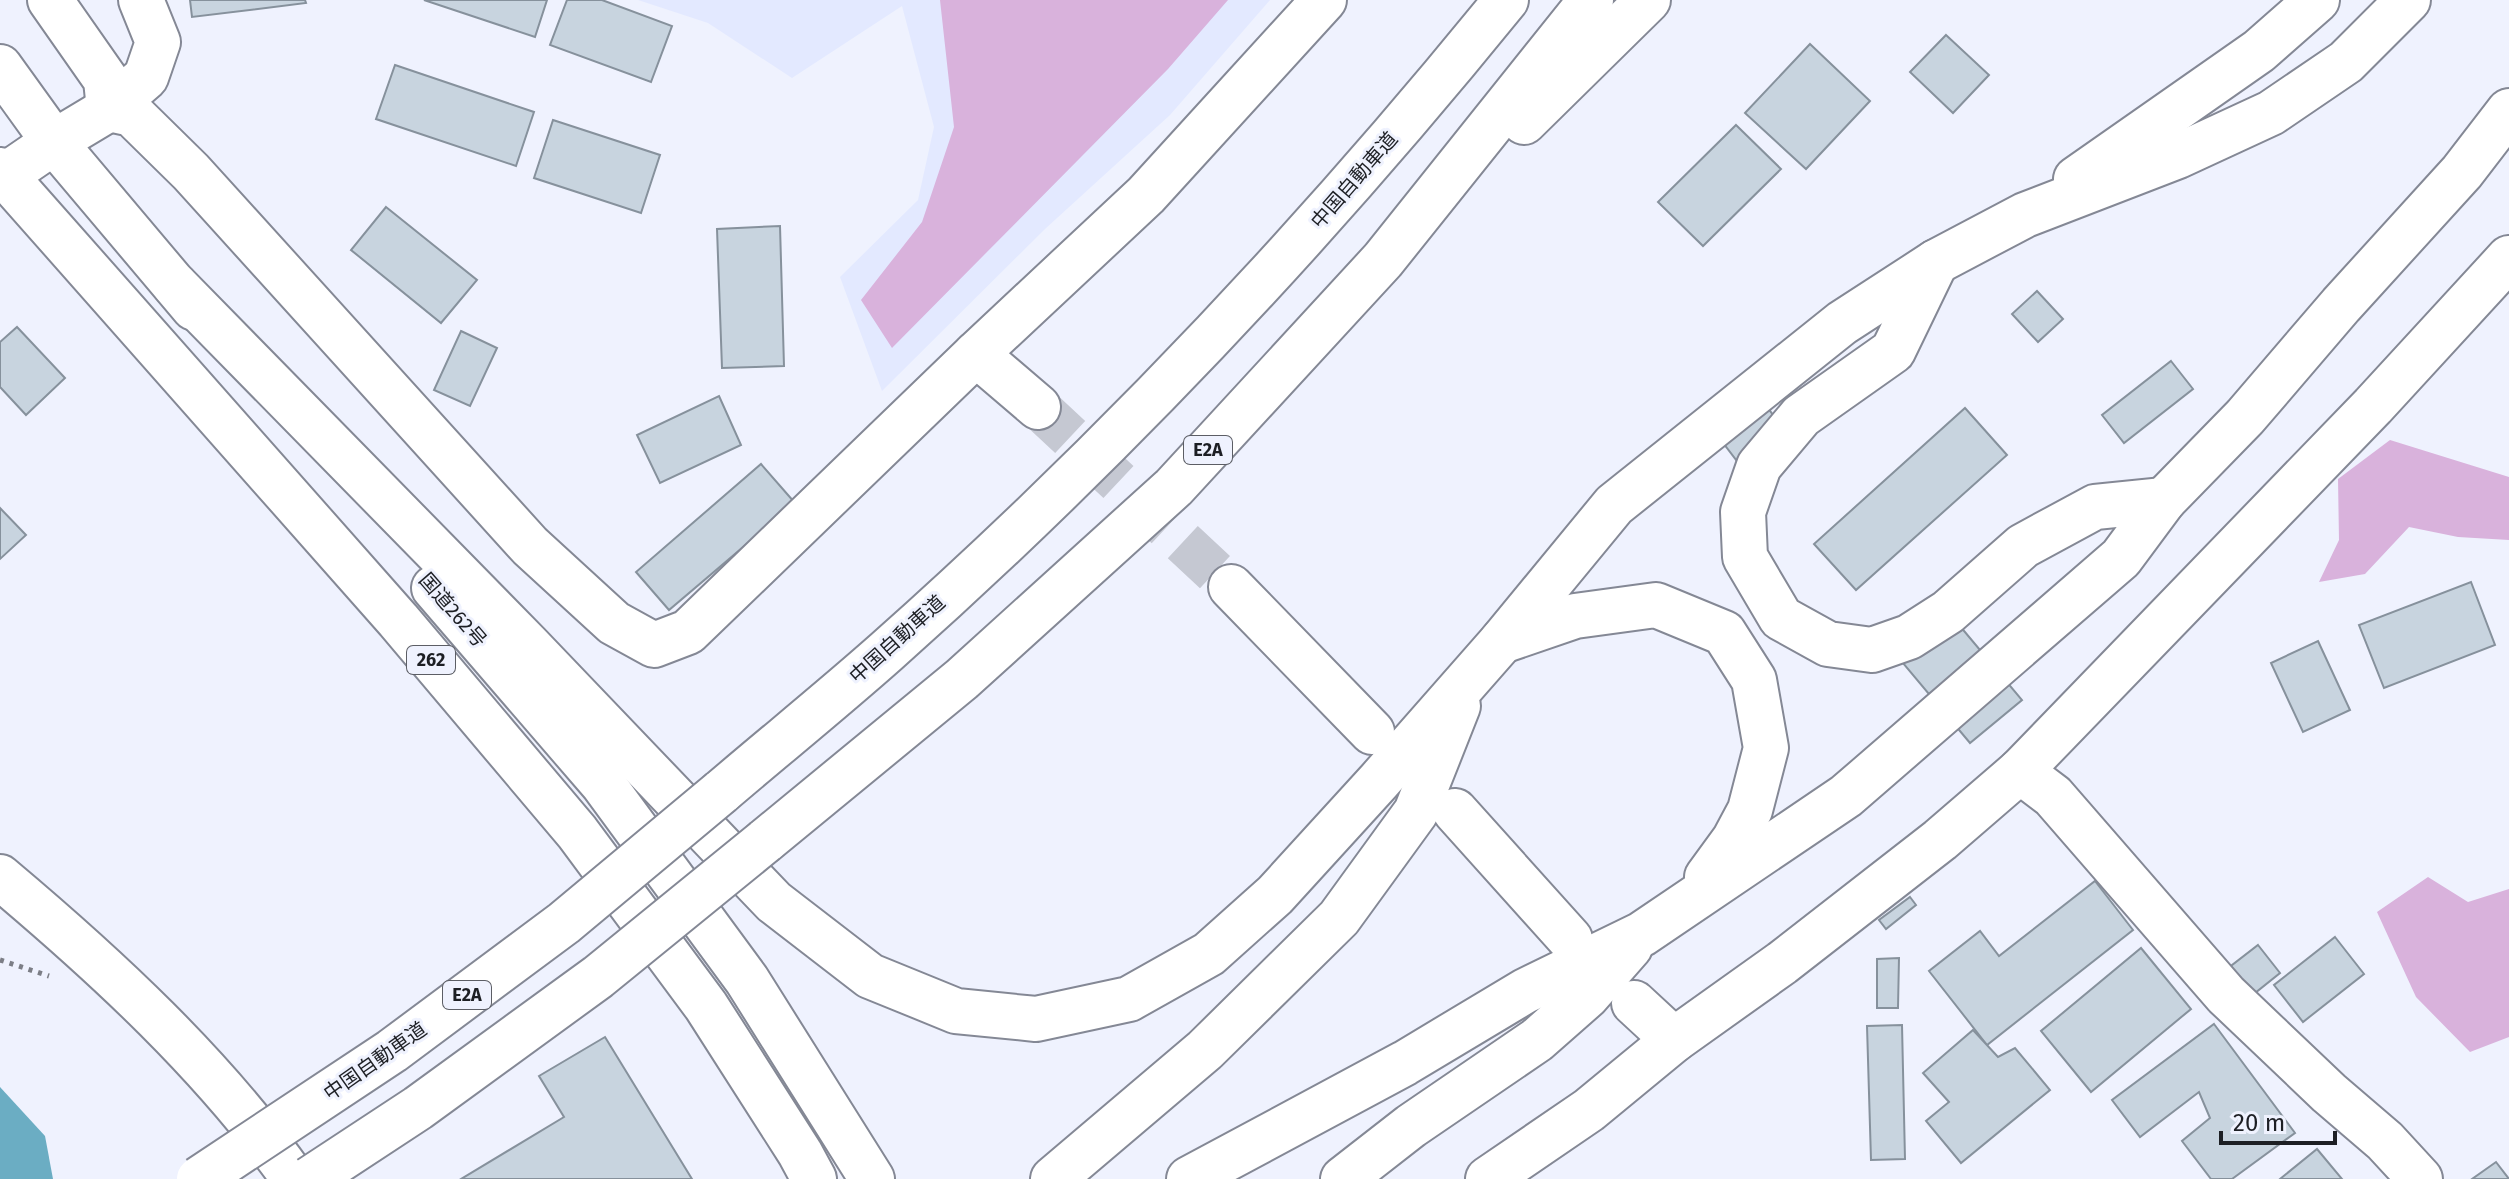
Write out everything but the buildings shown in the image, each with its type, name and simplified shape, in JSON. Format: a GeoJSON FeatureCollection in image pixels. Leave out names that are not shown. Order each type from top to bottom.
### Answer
{"type":"FeatureCollection","features":[{"type":"Feature","properties":{"kind":"main road"},"geometry":{"type":"LineString","coordinates":[[50,0],[106,80],[109,109]]}},
{"type":"Feature","properties":{"kind":"main road"},"geometry":{"type":"LineString","coordinates":[[1,175],[109,109],[146,77],[158,42],[141,0]]}},
{"type":"Feature","properties":{"kind":"main road"},"geometry":{"type":"LineString","coordinates":[[109,109],[132,114],[191,172],[530,546],[614,623],[654,645],[688,632],[1146,195],[1324,0]]}},
{"type":"Feature","properties":{"kind":"main road","name":"中国自動車道"},"geometry":{"type":"LineString","coordinates":[[199,1179],[416,1033],[564,923],[887,651],[1065,485],[1259,288],[1444,76],[1506,0]]}},
{"type":"Feature","properties":{"kind":"main road","name":"E2A"},"geometry":{"type":"LineString","coordinates":[[310,1179],[418,1108],[598,977],[962,679],[1174,487],[1383,260],[1591,0]]}},
{"type":"Feature","properties":{"kind":"main road"},"geometry":{"type":"LineString","coordinates":[[1383,260],[1648,0]]}},
{"type":"Feature","properties":{"kind":"main road"},"geometry":{"type":"LineString","coordinates":[[2025,215],[2259,51],[2317,0]]}},
{"type":"Feature","properties":{"kind":"main road"},"geometry":{"type":"LineString","coordinates":[[175,285],[528,645],[774,902],[870,976],[956,1011],[1036,1019],[1129,999],[1209,954],[1275,895],[1379,781],[1502,641],[1614,505],[1842,323],[1936,262],[2025,215],[2178,156],[2271,113],[2346,62],[2408,0]]}},
{"type":"Feature","properties":{"kind":"main road","name":"国道262号"},"geometry":{"type":"LineString","coordinates":[[0,67],[54,142],[603,784],[747,980],[872,1179]]}},
{"type":"Feature","properties":{"kind":"main road"},"geometry":{"type":"LineString","coordinates":[[2462,172],[2509,88]]}},
{"type":"Feature","properties":{"kind":"main road"},"geometry":{"type":"LineString","coordinates":[[1189,1179],[1405,1063],[1525,991],[1642,934],[1846,796],[2121,558],[2164,500],[2245,417],[2462,172],[2509,111]]}},
{"type":"Feature","properties":{"kind":"main road","name":"262"},"geometry":{"type":"LineString","coordinates":[[1,175],[398,620],[577,832],[706,1006],[814,1179]]}},
{"type":"Feature","properties":{"kind":"main road"},"geometry":{"type":"LineString","coordinates":[[1488,1179],[1589,1110],[1674,1040],[1843,916],[1940,840],[2020,771],[2373,406],[2509,258]]}},
{"type":"Feature","properties":{"kind":"main road"},"geometry":{"type":"LineString","coordinates":[[1936,262],[1893,351],[1801,416],[1759,466],[1743,512],[1745,557],[1781,618],[1828,644],[1872,650],[1909,637],[1948,612],[2023,546],[2095,507],[2164,500]]}},
{"type":"Feature","properties":{"kind":"main road"},"geometry":{"type":"LineString","coordinates":[[976,354],[1038,407]]}},
{"type":"Feature","properties":{"kind":"main road"},"geometry":{"type":"LineString","coordinates":[[1231,587],[1372,732]]}},
{"type":"Feature","properties":{"kind":"main road"},"geometry":{"type":"LineString","coordinates":[[1502,641],[1575,616],[1656,605],[1724,633],[1754,680],[1766,748],[1750,810],[1734,840],[1692,898]]}},
{"type":"Feature","properties":{"kind":"main road"},"geometry":{"type":"LineString","coordinates":[[1053,1179],[1205,1050],[1339,918],[1416,812],[1471,674]]}},
{"type":"Feature","properties":{"kind":"main road"},"geometry":{"type":"LineString","coordinates":[[2020,771],[2053,796],[2226,995],[2329,1093],[2385,1141],[2420,1179]]}},
{"type":"Feature","properties":{"kind":"main road"},"geometry":{"type":"LineString","coordinates":[[1455,811],[1570,939]]}},
{"type":"Feature","properties":{"kind":"main road"},"geometry":{"type":"LineString","coordinates":[[0,877],[136,998],[266,1140],[294,1179]]}},
{"type":"Feature","properties":{"kind":"main road"},"geometry":{"type":"LineString","coordinates":[[1343,1179],[1411,1126],[1537,1040],[1587,996],[1642,934]]}},
{"type":"Feature","properties":{"kind":"main road"},"geometry":{"type":"LineString","coordinates":[[1634,1003],[1674,1040]]}},
{"type":"Feature","properties":{"kind":"shaded area"},"geometry":{"type":"Polygon","coordinates":[[[638,0],[1270,0],[1170,115],[1045,229],[882,391],[840,277],[918,200],[934,127],[902,6],[792,78],[708,23],[638,0]]]}},
{"type":"Feature","properties":{"kind":"shaded area"},"geometry":{"type":"Polygon","coordinates":[[[940,0],[1228,0],[1168,69],[892,348],[861,300],[922,222],[954,127],[940,0]]]}},
{"type":"Feature","properties":{"kind":"shaded area"},"geometry":{"type":"Polygon","coordinates":[[[2390,440],[2509,477],[2509,540],[2458,537],[2409,527],[2365,574],[2319,582],[2339,540],[2338,479],[2390,440]]]}},
{"type":"Feature","properties":{"kind":"shaded area"},"geometry":{"type":"Polygon","coordinates":[[[2428,877],[2468,902],[2509,889],[2509,1037],[2470,1052],[2416,997],[2377,912],[2428,877]]]}},
{"type":"Feature","properties":{"kind":"water"},"geometry":{"type":"Polygon","coordinates":[[[0,1087],[45,1136],[53,1179],[0,1179],[0,1087]]]}},
{"type":"Feature","properties":{"kind":"tunnel"},"geometry":{"type":"LineString","coordinates":[[1038,407],[1231,587]]}}]}
